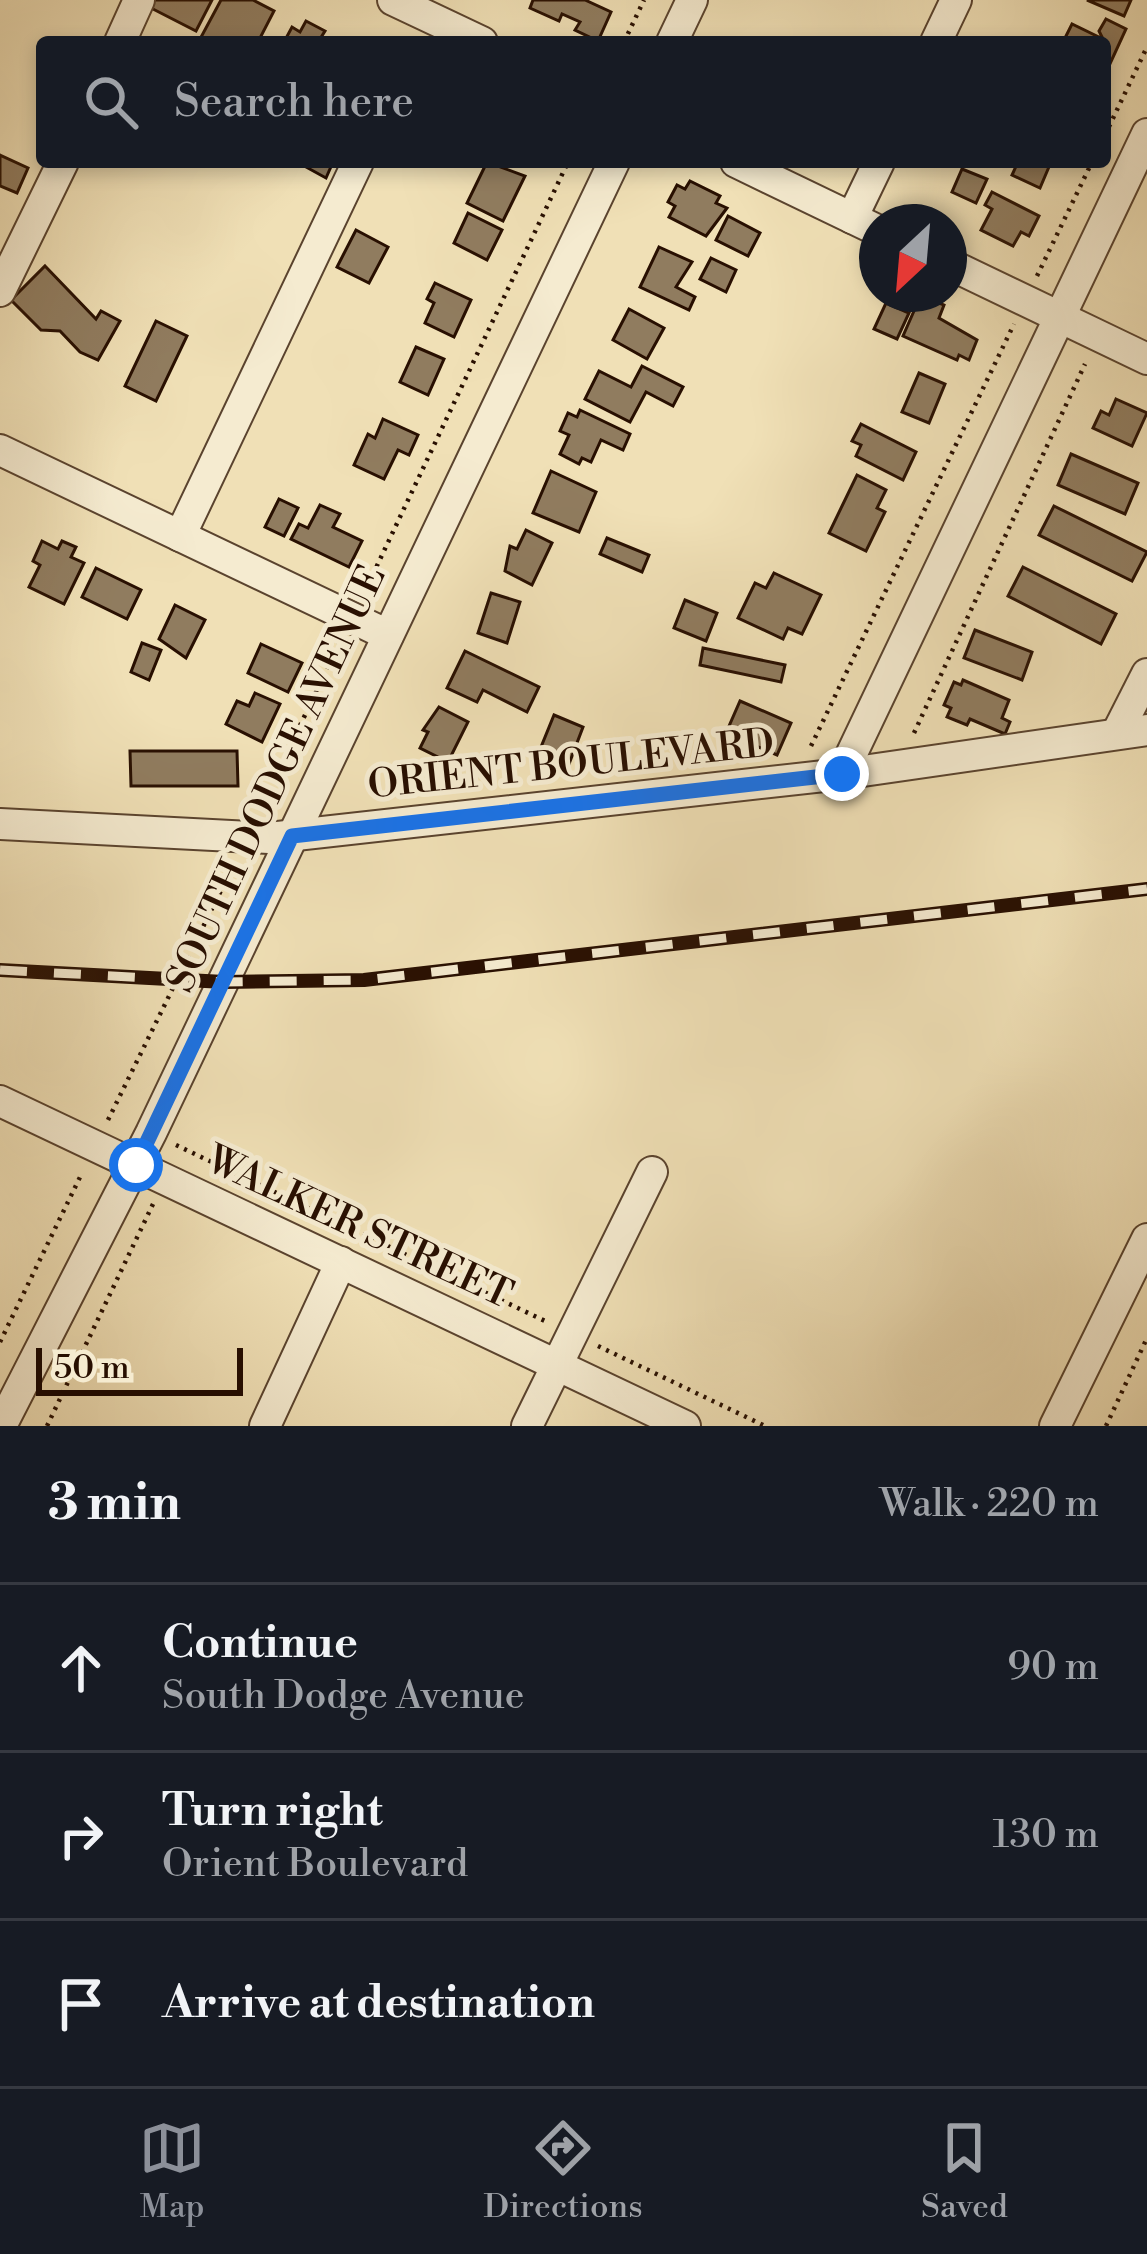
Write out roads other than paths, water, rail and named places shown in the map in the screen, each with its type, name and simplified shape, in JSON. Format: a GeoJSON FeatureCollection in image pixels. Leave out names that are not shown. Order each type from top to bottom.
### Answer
{"type":"FeatureCollection","features":[{"type":"Feature","properties":{"kind":"street"},"geometry":{"type":"LineString","coordinates":[[123,36],[140,0]]}},
{"type":"Feature","properties":{"kind":"street"},"geometry":{"type":"LineString","coordinates":[[393,0],[467,36]]}},
{"type":"Feature","properties":{"kind":"street"},"geometry":{"type":"LineString","coordinates":[[675,36],[692,0]]}},
{"type":"Feature","properties":{"kind":"street"},"geometry":{"type":"LineString","coordinates":[[939,36],[956,0]]}},
{"type":"Feature","properties":{"kind":"street"},"geometry":{"type":"LineString","coordinates":[[842,774],[1147,134]]}},
{"type":"Feature","properties":{"kind":"street"},"geometry":{"type":"LineString","coordinates":[[0,291],[60,168]]}},
{"type":"Feature","properties":{"kind":"street"},"geometry":{"type":"LineString","coordinates":[[180,536],[355,168]]}},
{"type":"Feature","properties":{"kind":"street","name":"SOUTH DODGE AVENUE"},"geometry":{"type":"LineString","coordinates":[[1,1426],[136,1165],[165,1140],[292,836],[611,168]]}},
{"type":"Feature","properties":{"kind":"street"},"geometry":{"type":"LineString","coordinates":[[748,168],[859,221]]}},
{"type":"Feature","properties":{"kind":"street"},"geometry":{"type":"LineString","coordinates":[[870,204],[878,168]]}},
{"type":"Feature","properties":{"kind":"street"},"geometry":{"type":"LineString","coordinates":[[967,273],[1147,359]]}},
{"type":"Feature","properties":{"kind":"street"},"geometry":{"type":"LineString","coordinates":[[0,450],[388,635]]}},
{"type":"Feature","properties":{"kind":"street"},"geometry":{"type":"LineString","coordinates":[[1132,731],[1147,674]]}},
{"type":"Feature","properties":{"kind":"street","name":"ORIENT BOULEVARD"},"geometry":{"type":"LineString","coordinates":[[0,824],[292,836],[842,774],[1132,731]]}},
{"type":"Feature","properties":{"kind":"street","name":"WALKER STREET"},"geometry":{"type":"LineString","coordinates":[[0,1101],[685,1426]]}},
{"type":"Feature","properties":{"kind":"street"},"geometry":{"type":"LineString","coordinates":[[527,1426],[652,1172]]}},
{"type":"Feature","properties":{"kind":"street"},"geometry":{"type":"LineString","coordinates":[[1055,1426],[1147,1239]]}},
{"type":"Feature","properties":{"kind":"street"},"geometry":{"type":"LineString","coordinates":[[265,1426],[341,1262]]}},
{"type":"Feature","properties":{"kind":"railway"},"geometry":{"type":"LineString","coordinates":[[0,970],[224,982],[364,980],[1147,889]]}}]}
